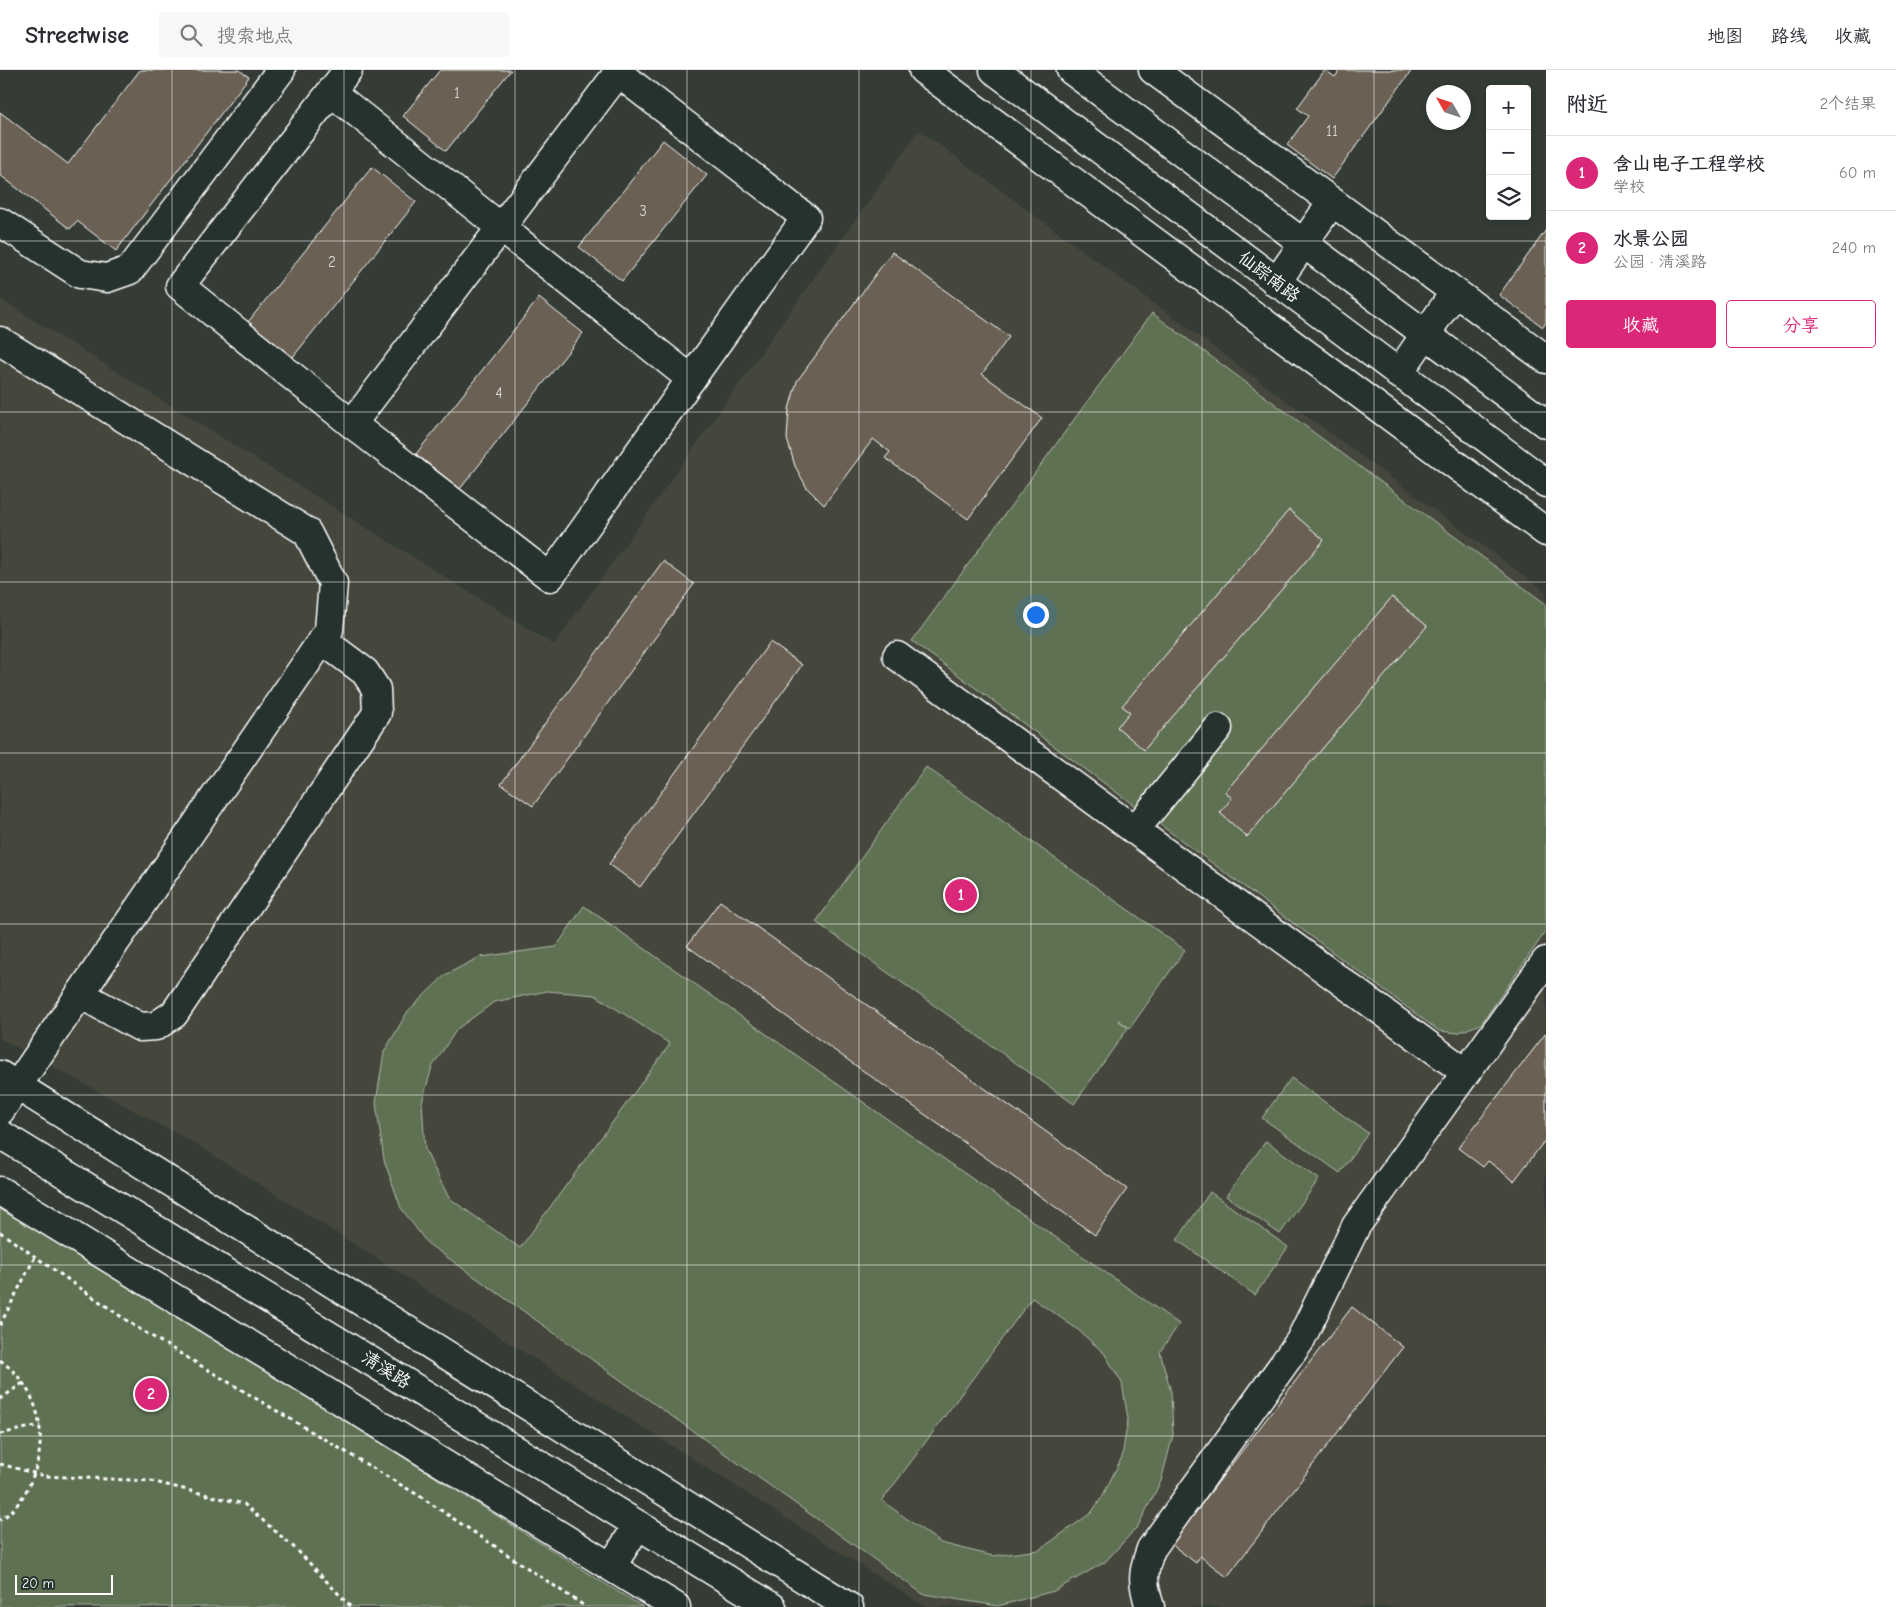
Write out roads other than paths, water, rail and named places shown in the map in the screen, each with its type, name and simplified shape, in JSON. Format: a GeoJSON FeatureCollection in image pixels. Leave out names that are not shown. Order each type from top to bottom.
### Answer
{"type":"FeatureCollection","features":[{"type":"Feature","properties":{"kind":"street"},"geometry":{"type":"LineString","coordinates":[[0,222],[80,274],[107,278],[130,270],[281,70]]}},
{"type":"Feature","properties":{"kind":"street"},"geometry":{"type":"LineString","coordinates":[[348,70],[180,286],[352,424],[550,577],[806,218],[617,72],[352,424]]}},
{"type":"Feature","properties":{"kind":"street"},"geometry":{"type":"LineString","coordinates":[[923,70],[1546,532]]}},
{"type":"Feature","properties":{"kind":"street","name":"仙踪南路"},"geometry":{"type":"LineString","coordinates":[[994,70],[1276,283],[1546,483]]}},
{"type":"Feature","properties":{"kind":"street"},"geometry":{"type":"LineString","coordinates":[[1071,70],[1546,424]]}},
{"type":"Feature","properties":{"kind":"street"},"geometry":{"type":"LineString","coordinates":[[1153,70],[1546,360]]}},
{"type":"Feature","properties":{"kind":"street"},"geometry":{"type":"LineString","coordinates":[[331,92],[691,379]]}},
{"type":"Feature","properties":{"kind":"street"},"geometry":{"type":"LineString","coordinates":[[1276,283],[1332,202]]}},
{"type":"Feature","properties":{"kind":"street"},"geometry":{"type":"LineString","coordinates":[[1398,374],[1454,293]]}},
{"type":"Feature","properties":{"kind":"street"},"geometry":{"type":"LineString","coordinates":[[0,342],[307,532],[332,583],[329,630],[80,994],[9,1080],[0,1111]]}},
{"type":"Feature","properties":{"kind":"street"},"geometry":{"type":"LineString","coordinates":[[80,994],[140,1027],[156,1026],[174,1014],[377,713],[376,689],[365,672],[322,640]]}},
{"type":"Feature","properties":{"kind":"street"},"geometry":{"type":"LineString","coordinates":[[897,656],[1465,1072]]}},
{"type":"Feature","properties":{"kind":"street"},"geometry":{"type":"LineString","coordinates":[[1135,830],[1218,728]]}},
{"type":"Feature","properties":{"kind":"street"},"geometry":{"type":"LineString","coordinates":[[1150,1607],[1144,1588],[1143,1570],[1151,1549],[1300,1341],[1356,1226],[1546,961]]}},
{"type":"Feature","properties":{"kind":"street"},"geometry":{"type":"LineString","coordinates":[[9,1080],[849,1607]]}},
{"type":"Feature","properties":{"kind":"street","name":"清溪路"},"geometry":{"type":"LineString","coordinates":[[0,1134],[772,1607]]}},
{"type":"Feature","properties":{"kind":"street"},"geometry":{"type":"LineString","coordinates":[[0,1191],[676,1607]]}},
{"type":"Feature","properties":{"kind":"street"},"geometry":{"type":"LineString","coordinates":[[611,1567],[638,1525]]}},
{"type":"Feature","properties":{"kind":"place","name":"含山电子工程学校"},"geometry":{"type":"Point","coordinates":[961,895]}},
{"type":"Feature","properties":{"kind":"place","name":"水景公园"},"geometry":{"type":"Point","coordinates":[151,1394]}}]}
